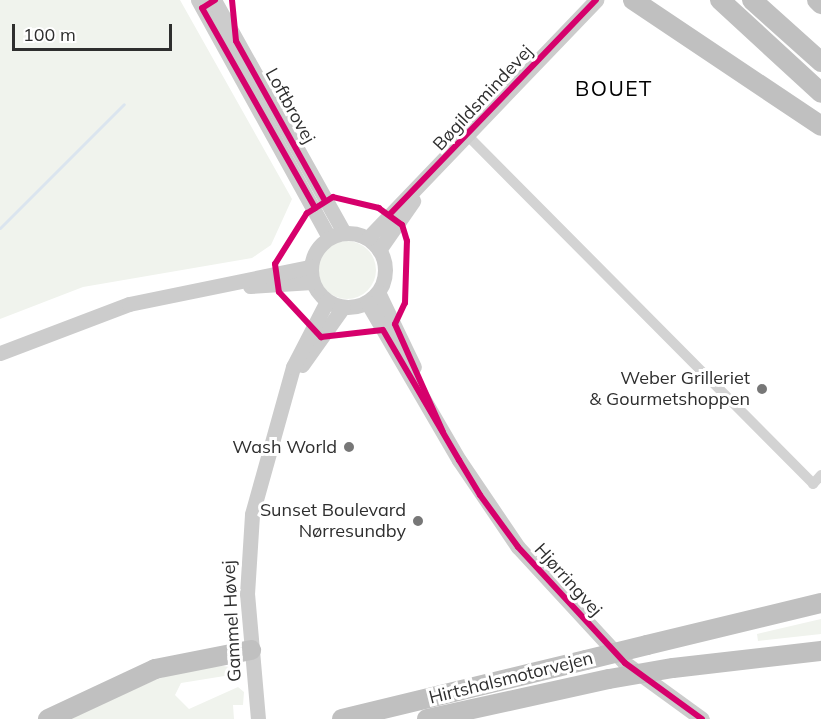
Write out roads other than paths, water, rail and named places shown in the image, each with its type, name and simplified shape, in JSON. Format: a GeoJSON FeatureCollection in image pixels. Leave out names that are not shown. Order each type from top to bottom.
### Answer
{"type":"FeatureCollection","features":[{"type":"Feature","properties":{"kind":"highway"},"geometry":{"type":"LineString","coordinates":[[633,0],[821,126]]}},
{"type":"Feature","properties":{"kind":"highway"},"geometry":{"type":"LineString","coordinates":[[720,0],[821,93]]}},
{"type":"Feature","properties":{"kind":"highway"},"geometry":{"type":"LineString","coordinates":[[752,0],[821,62]]}},
{"type":"Feature","properties":{"kind":"highway"},"geometry":{"type":"LineString","coordinates":[[817,0],[821,4]]}},
{"type":"Feature","properties":{"kind":"highway","name":"Hirtshalsmotorvejen"},"geometry":{"type":"LineString","coordinates":[[342,719],[821,603]]}},
{"type":"Feature","properties":{"kind":"highway"},"geometry":{"type":"LineString","coordinates":[[48,719],[155,669],[251,651]]}},
{"type":"Feature","properties":{"kind":"highway","name":"Hirtshalsmotorvejen"},"geometry":{"type":"LineString","coordinates":[[427,719],[609,679],[673,668],[821,651]]}},
{"type":"Feature","properties":{"kind":"main road","name":"Loftbrovej"},"geometry":{"type":"LineString","coordinates":[[198,0],[329,237]]}},
{"type":"Feature","properties":{"kind":"main road","name":"Loftbrovej"},"geometry":{"type":"LineString","coordinates":[[214,0],[344,232]]}},
{"type":"Feature","properties":{"kind":"main road","name":"Bøgildsmindevej"},"geometry":{"type":"LineString","coordinates":[[368,238],[596,0]]}},
{"type":"Feature","properties":{"kind":"main road","name":"Bøgildsmindevej"},"geometry":{"type":"LineString","coordinates":[[379,250],[431,174]]}},
{"type":"Feature","properties":{"kind":"main road"},"geometry":{"type":"LineString","coordinates":[[344,232],[368,238],[379,250],[385,271],[372,297],[343,307],[327,301],[311,274],[329,237],[344,232]]}},
{"type":"Feature","properties":{"kind":"main road"},"geometry":{"type":"LineString","coordinates":[[0,353],[129,304],[211,287],[311,274]]}},
{"type":"Feature","properties":{"kind":"main road","name":"Hjørringvej"},"geometry":{"type":"LineString","coordinates":[[372,297],[443,432],[492,511],[559,596],[625,663],[702,719]]}},
{"type":"Feature","properties":{"kind":"main road","name":"Gammel Høvej"},"geometry":{"type":"LineString","coordinates":[[258,719],[247,576],[252,514],[290,382],[327,301]]}},
{"type":"Feature","properties":{"kind":"main road","name":"Gammel Høvej"},"geometry":{"type":"LineString","coordinates":[[290,382],[343,307]]}},
{"type":"Feature","properties":{"kind":"street","name":"Bøgildsmindevej"},"geometry":{"type":"LineString","coordinates":[[468,136],[813,484],[821,476]]}},
{"type":"Feature","properties":{"kind":"waterway"},"geometry":{"type":"LineString","coordinates":[[0,228],[124,104]]}},
{"type":"Feature","properties":{"kind":"place","name":"Weber Grilleriet & Gourmetshoppen"},"geometry":{"type":"Point","coordinates":[762,389]}},
{"type":"Feature","properties":{"kind":"place","name":"Wash World"},"geometry":{"type":"Point","coordinates":[349,447]}},
{"type":"Feature","properties":{"kind":"place","name":"Sunset Boulevard Nørresundby"},"geometry":{"type":"Point","coordinates":[418,521]}},
{"type":"Feature","properties":{"kind":"district","name":"BOUET"},"geometry":{"type":"Point","coordinates":[614,88]}}]}
